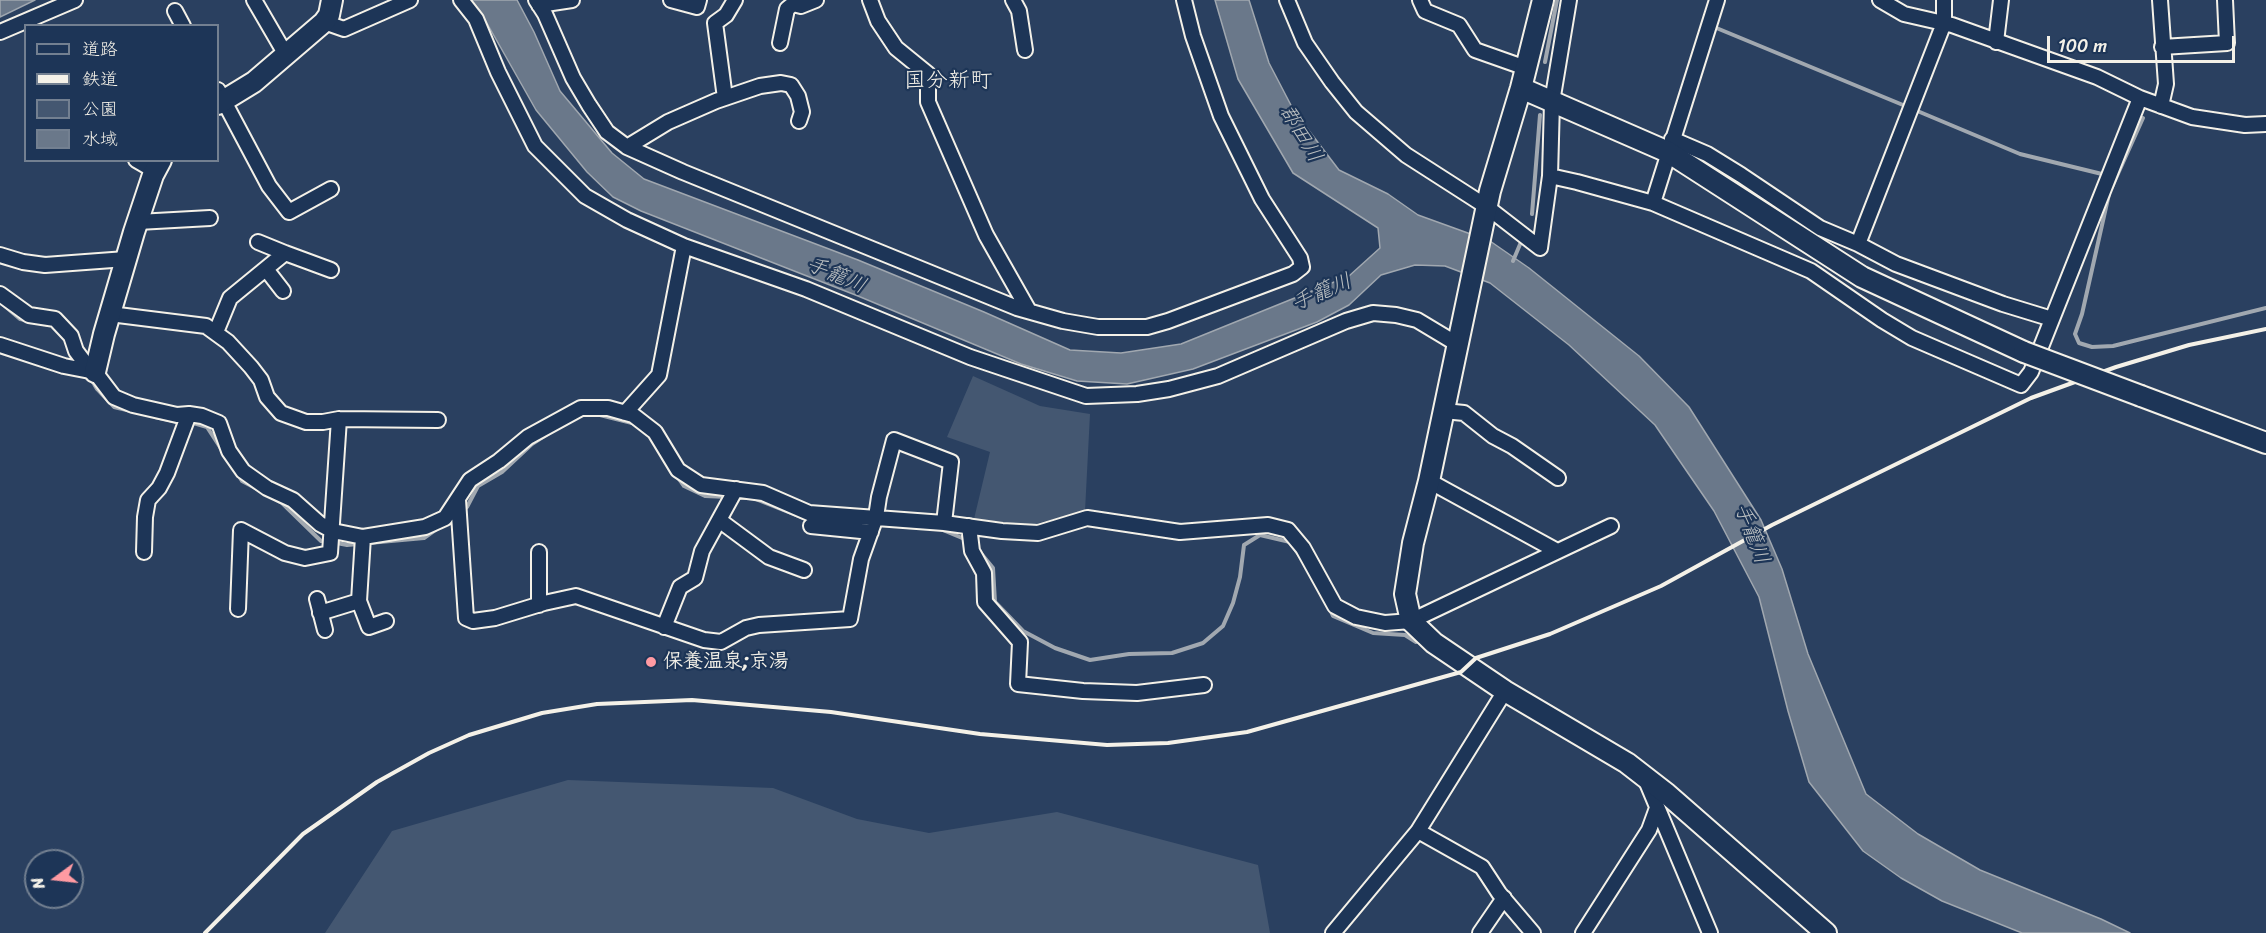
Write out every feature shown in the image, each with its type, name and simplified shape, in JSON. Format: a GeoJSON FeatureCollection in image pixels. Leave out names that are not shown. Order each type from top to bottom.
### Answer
{"type":"FeatureCollection","features":[{"type":"Feature","properties":{"kind":"street"},"geometry":{"type":"LineString","coordinates":[[0,32],[75,0]]}},
{"type":"Feature","properties":{"kind":"street"},"geometry":{"type":"LineString","coordinates":[[254,0],[286,55]]}},
{"type":"Feature","properties":{"kind":"street"},"geometry":{"type":"LineString","coordinates":[[331,189],[289,212],[269,186],[219,98],[254,82],[286,55],[324,22],[329,15],[333,0]]}},
{"type":"Feature","properties":{"kind":"street"},"geometry":{"type":"LineString","coordinates":[[324,22],[344,30],[410,0]]}},
{"type":"Feature","properties":{"kind":"street"},"geometry":{"type":"LineString","coordinates":[[461,0],[476,19],[498,72],[535,146],[585,196],[627,220],[684,246],[806,289],[970,357],[1086,396],[1137,394],[1169,389],[1218,376],[1346,321],[1373,313],[1417,320],[1458,341]]}},
{"type":"Feature","properties":{"kind":"street"},"geometry":{"type":"LineString","coordinates":[[572,0],[537,2],[573,78],[589,105],[607,132],[627,147],[683,172],[1029,311],[1063,321],[1098,327],[1147,327],[1168,321],[1293,274],[1302,267],[1300,258],[1262,200],[1221,116],[1193,36],[1184,0]]}},
{"type":"Feature","properties":{"kind":"street"},"geometry":{"type":"LineString","coordinates":[[671,0],[697,7],[699,0]]}},
{"type":"Feature","properties":{"kind":"street"},"geometry":{"type":"LineString","coordinates":[[725,98],[715,23],[726,15],[735,0]]}},
{"type":"Feature","properties":{"kind":"street"},"geometry":{"type":"LineString","coordinates":[[780,43],[787,9],[793,4],[801,6],[816,0]]}},
{"type":"Feature","properties":{"kind":"street"},"geometry":{"type":"LineString","coordinates":[[870,0],[878,21],[896,48],[928,74],[928,102],[986,235],[1029,311]]}},
{"type":"Feature","properties":{"kind":"street"},"geometry":{"type":"LineString","coordinates":[[1013,0],[1019,11],[1025,50]]}},
{"type":"Feature","properties":{"kind":"street"},"geometry":{"type":"LineString","coordinates":[[1287,0],[1305,43],[1356,112],[1406,155],[1487,207],[1540,248],[1550,176],[1552,102],[1569,0]]}},
{"type":"Feature","properties":{"kind":"street"},"geometry":{"type":"LineString","coordinates":[[1420,0],[1425,11],[1459,25],[1475,50],[1526,68]]}},
{"type":"Feature","properties":{"kind":"street"},"geometry":{"type":"LineString","coordinates":[[1543,0],[1487,207],[1430,481],[1413,543],[1405,594],[1411,621],[1434,643],[1505,692],[1627,763],[1826,933]]}},
{"type":"Feature","properties":{"kind":"street"},"geometry":{"type":"LineString","coordinates":[[1653,203],[1718,0]]}},
{"type":"Feature","properties":{"kind":"street"},"geometry":{"type":"LineString","coordinates":[[1880,0],[1904,14],[1944,23],[2097,77],[2140,98],[2192,117],[2246,125],[2266,124]]}},
{"type":"Feature","properties":{"kind":"street"},"geometry":{"type":"LineString","coordinates":[[1858,244],[1944,23],[1944,0]]}},
{"type":"Feature","properties":{"kind":"street"},"geometry":{"type":"LineString","coordinates":[[1996,42],[2001,0]]}},
{"type":"Feature","properties":{"kind":"street"},"geometry":{"type":"LineString","coordinates":[[2160,0],[2166,84],[2161,106]]}},
{"type":"Feature","properties":{"kind":"street"},"geometry":{"type":"LineString","coordinates":[[2162,47],[2227,44],[2225,0]]}},
{"type":"Feature","properties":{"kind":"street"},"geometry":{"type":"LineString","coordinates":[[175,10],[182,24]]}},
{"type":"Feature","properties":{"kind":"street"},"geometry":{"type":"LineString","coordinates":[[627,147],[668,122],[760,86],[781,83],[791,85],[798,96],[802,112],[799,121]]}},
{"type":"Feature","properties":{"kind":"street"},"geometry":{"type":"LineString","coordinates":[[1521,88],[1552,102],[1670,146],[1707,154],[1820,228],[1858,244],[1896,264],[2003,304],[2052,319]]}},
{"type":"Feature","properties":{"kind":"street"},"geometry":{"type":"LineString","coordinates":[[1550,176],[1653,203],[1811,271],[1912,338],[2020,385],[2031,372],[2140,98]]}},
{"type":"Feature","properties":{"kind":"street"},"geometry":{"type":"LineString","coordinates":[[1670,146],[1862,277],[2024,352],[2266,443]]}},
{"type":"Feature","properties":{"kind":"street"},"geometry":{"type":"LineString","coordinates":[[89,371],[158,166],[143,162]]}},
{"type":"Feature","properties":{"kind":"street"},"geometry":{"type":"LineString","coordinates":[[138,222],[210,218]]}},
{"type":"Feature","properties":{"kind":"street"},"geometry":{"type":"LineString","coordinates":[[258,242],[331,270]]}},
{"type":"Feature","properties":{"kind":"street"},"geometry":{"type":"LineString","coordinates":[[625,413],[659,375],[684,246]]}},
{"type":"Feature","properties":{"kind":"street"},"geometry":{"type":"LineString","coordinates":[[216,332],[230,298],[285,253]]}},
{"type":"Feature","properties":{"kind":"street"},"geometry":{"type":"LineString","coordinates":[[0,255],[23,262],[45,265],[126,259]]}},
{"type":"Feature","properties":{"kind":"street"},"geometry":{"type":"LineString","coordinates":[[266,269],[283,291]]}},
{"type":"Feature","properties":{"kind":"street"},"geometry":{"type":"LineString","coordinates":[[0,294],[29,315],[55,319],[71,336],[76,351],[89,371],[114,397],[133,405],[188,419],[202,416],[219,423],[229,451],[243,471],[267,488],[293,500],[320,524],[333,531],[363,537],[425,528],[458,509]]}},
{"type":"Feature","properties":{"kind":"street"},"geometry":{"type":"LineString","coordinates":[[110,314],[206,326],[216,332],[251,367],[261,380],[267,397],[281,413],[306,422],[339,419],[438,420]]}},
{"type":"Feature","properties":{"kind":"street"},"geometry":{"type":"LineString","coordinates":[[0,345],[89,371]]}},
{"type":"Feature","properties":{"kind":"street"},"geometry":{"type":"LineString","coordinates":[[944,522],[951,462],[894,440],[876,517],[861,559],[850,619],[759,625],[746,628],[721,642],[704,640],[576,596],[495,618],[473,621],[466,618],[458,509],[470,480],[500,461],[528,437],[554,422],[582,408],[608,408],[633,415],[655,432],[678,470],[701,485],[763,494],[809,513],[876,517],[944,522],[971,538],[984,573],[985,602],[1020,642],[1018,684],[1083,691],[1137,693],[1204,685]]}},
{"type":"Feature","properties":{"kind":"street"},"geometry":{"type":"LineString","coordinates":[[1444,411],[1464,413],[1493,436],[1512,446],[1558,478]]}},
{"type":"Feature","properties":{"kind":"street"},"geometry":{"type":"LineString","coordinates":[[144,552],[148,500],[159,488],[167,474],[188,419]]}},
{"type":"Feature","properties":{"kind":"street"},"geometry":{"type":"LineString","coordinates":[[238,609],[241,530],[285,553],[305,558],[330,553],[339,419]]}},
{"type":"Feature","properties":{"kind":"street"},"geometry":{"type":"LineString","coordinates":[[1430,481],[1557,551]]}},
{"type":"Feature","properties":{"kind":"street"},"geometry":{"type":"LineString","coordinates":[[664,627],[680,588],[695,578],[702,551],[736,489]]}},
{"type":"Feature","properties":{"kind":"street"},"geometry":{"type":"LineString","coordinates":[[971,538],[1002,531],[1038,533],[1087,518],[1180,532],[1268,525],[1288,530],[1296,539],[1335,606],[1356,617],[1385,623],[1411,621],[1611,526]]}},
{"type":"Feature","properties":{"kind":"street"},"geometry":{"type":"LineString","coordinates":[[719,520],[769,557],[804,570]]}},
{"type":"Feature","properties":{"kind":"street"},"geometry":{"type":"LineString","coordinates":[[811,526],[871,532]]}},
{"type":"Feature","properties":{"kind":"street"},"geometry":{"type":"LineString","coordinates":[[363,537],[359,601],[369,627],[386,621]]}},
{"type":"Feature","properties":{"kind":"street"},"geometry":{"type":"LineString","coordinates":[[538,605],[539,552]]}},
{"type":"Feature","properties":{"kind":"street"},"geometry":{"type":"LineString","coordinates":[[325,630],[319,606],[359,601]]}},
{"type":"Feature","properties":{"kind":"street"},"geometry":{"type":"LineString","coordinates":[[1333,933],[1418,831],[1505,692]]}},
{"type":"Feature","properties":{"kind":"street"},"geometry":{"type":"LineString","coordinates":[[1645,778],[1710,933]]}},
{"type":"Feature","properties":{"kind":"street"},"geometry":{"type":"LineString","coordinates":[[1583,933],[1649,830],[1657,808]]}},
{"type":"Feature","properties":{"kind":"street"},"geometry":{"type":"LineString","coordinates":[[1418,831],[1482,867],[1503,898],[1533,933]]}},
{"type":"Feature","properties":{"kind":"street"},"geometry":{"type":"LineString","coordinates":[[1480,933],[1503,898]]}},
{"type":"Feature","properties":{"kind":"green space"},"geometry":{"type":"Polygon","coordinates":[[[973,376],[1040,406],[1090,414],[1085,511],[1031,525],[974,519],[990,452],[947,437],[973,376]]]}},
{"type":"Feature","properties":{"kind":"green space"},"geometry":{"type":"Polygon","coordinates":[[[568,780],[773,788],[857,819],[929,833],[1057,812],[1258,865],[1270,933],[325,933],[392,831],[568,780]]]}},
{"type":"Feature","properties":{"kind":"water"},"geometry":{"type":"Polygon","coordinates":[[[0,0],[35,0],[0,17],[0,0]]]}},
{"type":"Feature","properties":{"kind":"water"},"geometry":{"type":"Polygon","coordinates":[[[471,0],[517,0],[560,91],[612,153],[644,179],[858,260],[1070,350],[1121,353],[1181,344],[1349,276],[1380,248],[1378,228],[1293,173],[1238,79],[1215,0],[1249,0],[1269,63],[1294,111],[1339,170],[1388,194],[1418,215],[1490,241],[1529,268],[1639,356],[1689,407],[1761,520],[1782,569],[1808,654],[1866,794],[1918,834],[1980,870],[2130,933],[2022,933],[1942,901],[1901,878],[1863,851],[1809,782],[1759,597],[1714,511],[1655,425],[1569,345],[1490,283],[1445,266],[1415,265],[1381,275],[1349,305],[1317,322],[1193,369],[1127,384],[1077,381],[1021,364],[858,296],[641,211],[613,197],[587,172],[536,110],[480,11],[471,0]]]}},
{"type":"Feature","properties":{"kind":"waterway"},"geometry":{"type":"LineString","coordinates":[[1545,62],[1557,0]]}},
{"type":"Feature","properties":{"kind":"waterway"},"geometry":{"type":"LineString","coordinates":[[1714,27],[1903,105]]}},
{"type":"Feature","properties":{"kind":"waterway"},"geometry":{"type":"LineString","coordinates":[[1915,110],[2020,154],[2102,174]]}},
{"type":"Feature","properties":{"kind":"waterway"},"geometry":{"type":"LineString","coordinates":[[1532,214],[1540,115]]}},
{"type":"Feature","properties":{"kind":"waterway"},"geometry":{"type":"LineString","coordinates":[[2112,187],[2143,118]]}},
{"type":"Feature","properties":{"kind":"waterway"},"geometry":{"type":"LineString","coordinates":[[2109,194],[2082,314],[2075,334],[2079,343],[2092,347],[2113,346],[2266,308]]}},
{"type":"Feature","properties":{"kind":"waterway"},"geometry":{"type":"LineString","coordinates":[[1513,261],[1521,242]]}},
{"type":"Feature","properties":{"kind":"waterway"},"geometry":{"type":"LineString","coordinates":[[0,302],[20,319],[50,325]]}},
{"type":"Feature","properties":{"kind":"waterway"},"geometry":{"type":"LineString","coordinates":[[90,377],[97,389],[114,407],[131,411]]}},
{"type":"Feature","properties":{"kind":"waterway"},"geometry":{"type":"LineString","coordinates":[[600,415],[636,424]]}},
{"type":"Feature","properties":{"kind":"waterway"},"geometry":{"type":"LineString","coordinates":[[155,417],[183,423]]}},
{"type":"Feature","properties":{"kind":"waterway"},"geometry":{"type":"LineString","coordinates":[[190,422],[207,427],[242,481],[261,491]]}},
{"type":"Feature","properties":{"kind":"waterway"},"geometry":{"type":"LineString","coordinates":[[463,510],[467,507],[478,486],[502,472],[532,444],[552,431]]}},
{"type":"Feature","properties":{"kind":"waterway"},"geometry":{"type":"LineString","coordinates":[[677,476],[684,486],[705,496],[728,497]]}},
{"type":"Feature","properties":{"kind":"waterway"},"geometry":{"type":"LineString","coordinates":[[736,498],[753,498],[811,521]]}},
{"type":"Feature","properties":{"kind":"waterway"},"geometry":{"type":"LineString","coordinates":[[275,499],[321,541],[326,541]]}},
{"type":"Feature","properties":{"kind":"waterway"},"geometry":{"type":"LineString","coordinates":[[337,543],[347,545],[424,538],[438,528]]}},
{"type":"Feature","properties":{"kind":"waterway"},"geometry":{"type":"LineString","coordinates":[[938,528],[967,540]]}},
{"type":"Feature","properties":{"kind":"waterway"},"geometry":{"type":"LineString","coordinates":[[975,546],[993,568],[995,602],[1023,631],[1055,648],[1090,660],[1129,654],[1172,653],[1203,643],[1223,626],[1233,603],[1240,577],[1244,545],[1260,535],[1290,542],[1302,559]]}},
{"type":"Feature","properties":{"kind":"waterway"},"geometry":{"type":"LineString","coordinates":[[1329,607],[1333,616],[1373,633],[1405,635],[1416,642]]}},
{"type":"Feature","properties":{"kind":"railway"},"geometry":{"type":"LineString","coordinates":[[205,933],[303,834],[377,782],[429,753],[469,735],[542,713],[597,704],[692,700],[831,712],[980,734],[1107,745],[1168,743],[1247,732],[1461,672],[1476,658],[1550,634],[1661,586],[1772,525],[2031,398],[2116,367],[2189,345],[2266,329]]}},
{"type":"Feature","properties":{"kind":"place","name":"保養温泉;京湯"},"geometry":{"type":"Point","coordinates":[651,662]}},
{"type":"Feature","properties":{"kind":"district","name":"国分新町"},"geometry":{"type":"Point","coordinates":[948,81]}},
{"type":"Feature","properties":{"kind":"water label","name":"郡田川"},"geometry":{"type":"Point","coordinates":[1300,134]}},
{"type":"Feature","properties":{"kind":"water label","name":"手籠川"},"geometry":{"type":"Point","coordinates":[836,276]}},
{"type":"Feature","properties":{"kind":"water label","name":"手籠川"},"geometry":{"type":"Point","coordinates":[1322,293]}},
{"type":"Feature","properties":{"kind":"water label","name":"手籠川"},"geometry":{"type":"Point","coordinates":[1751,534]}}]}
